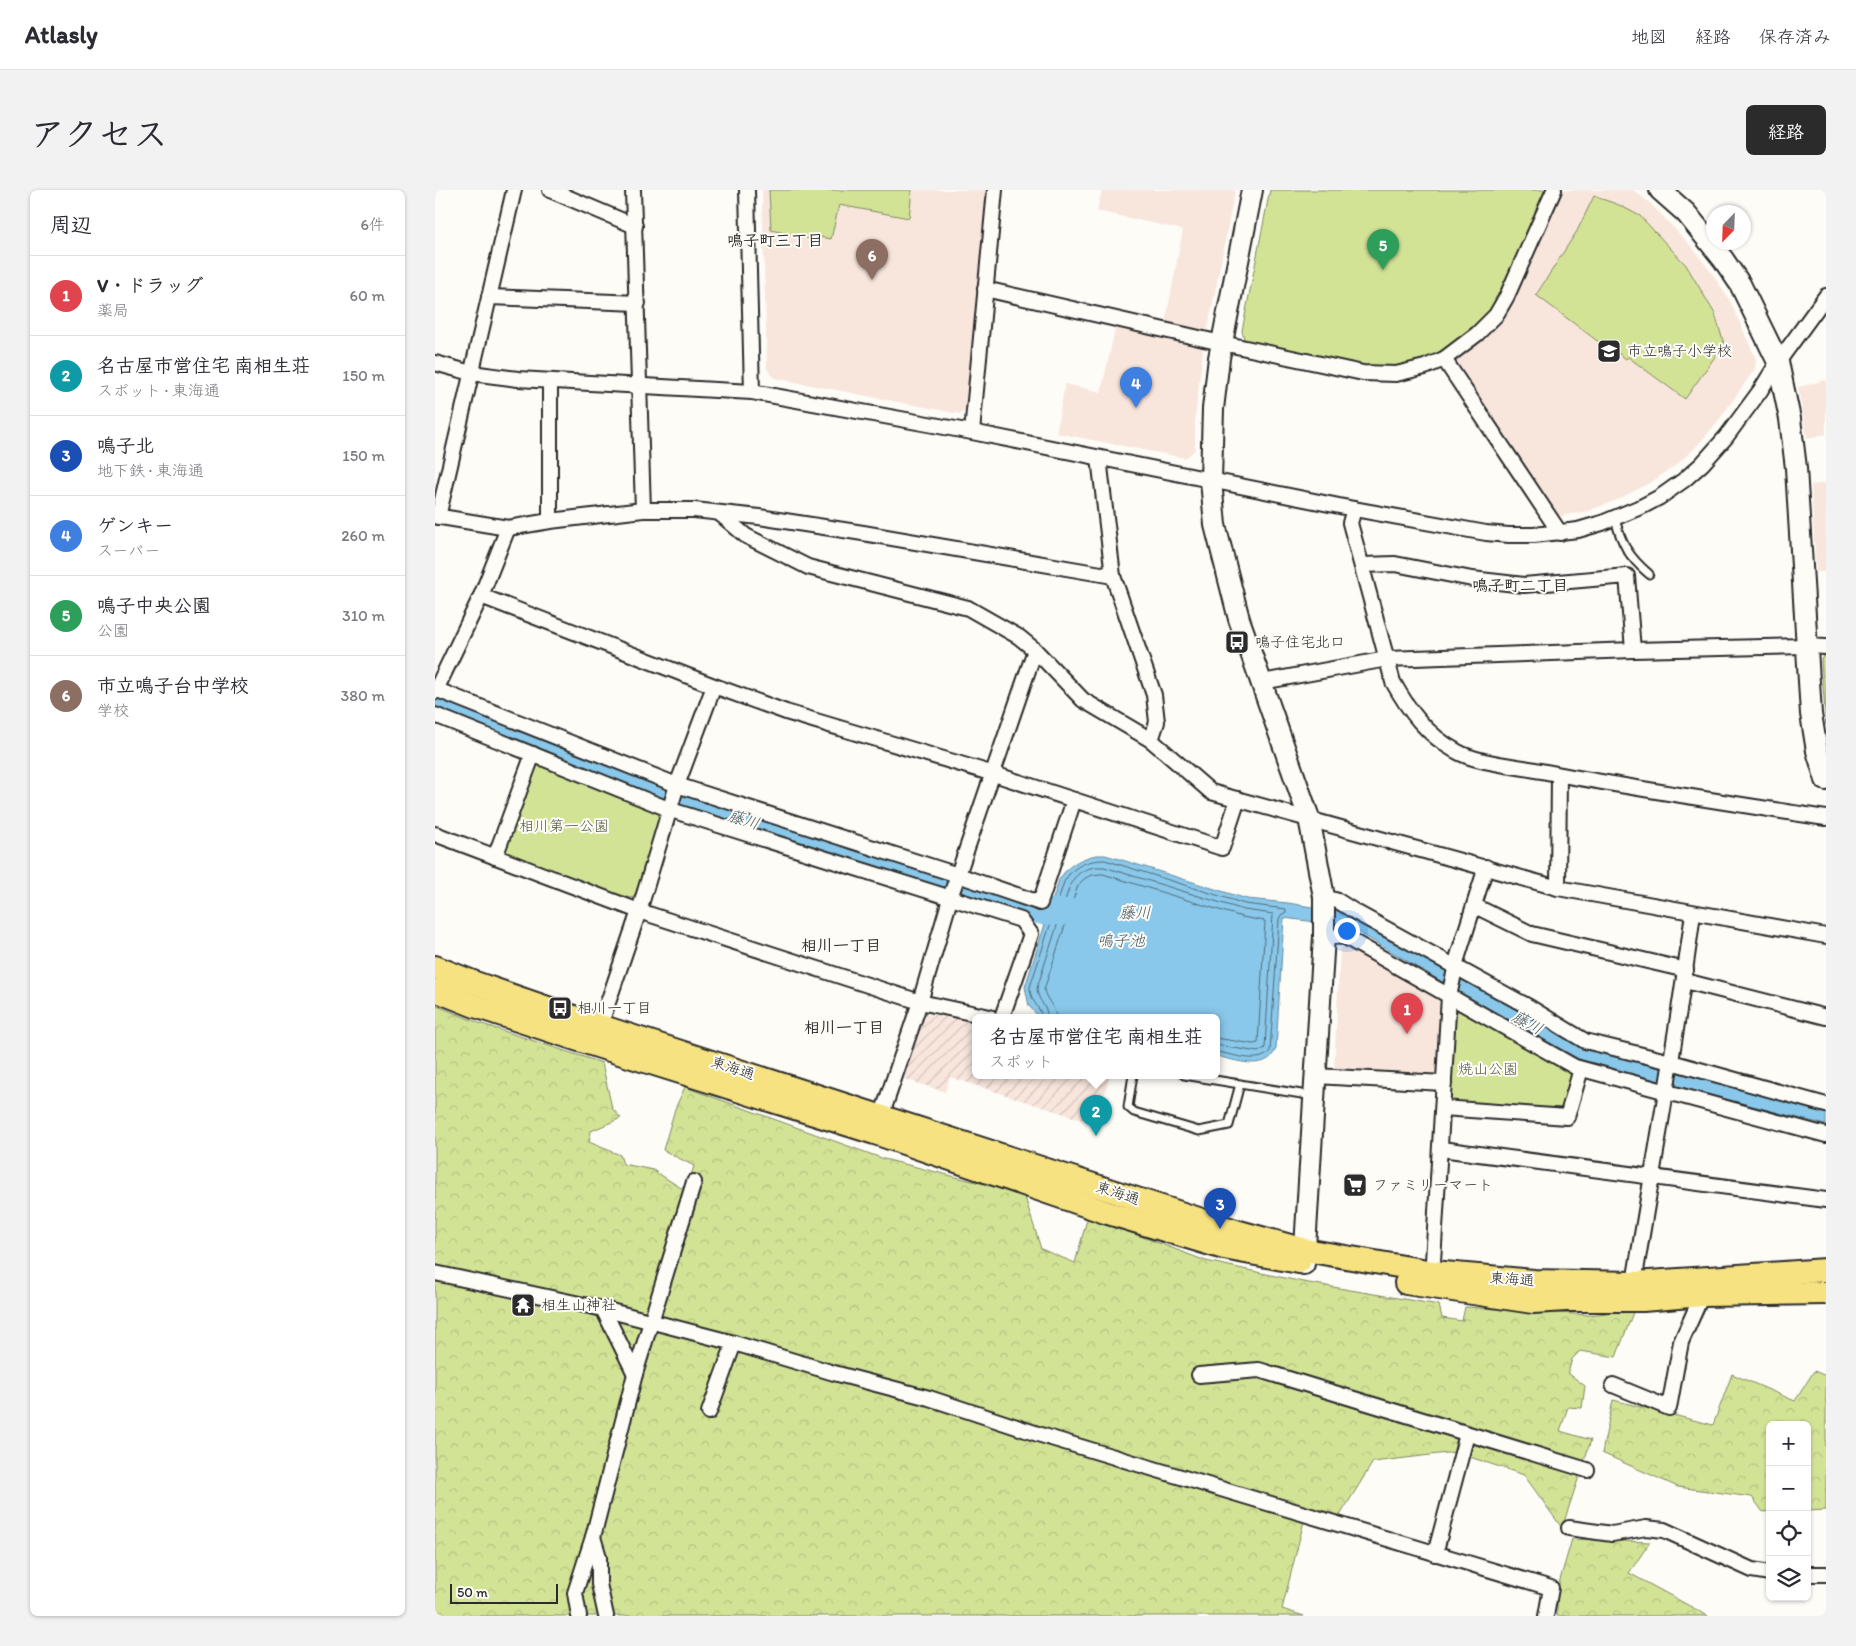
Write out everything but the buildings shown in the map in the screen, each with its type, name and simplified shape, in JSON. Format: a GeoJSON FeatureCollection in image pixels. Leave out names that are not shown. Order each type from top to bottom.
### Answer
{"type":"FeatureCollection","features":[{"type":"Feature","properties":{"kind":"main road","name":"東海通"},"geometry":{"type":"LineString","coordinates":[[435,967],[478,984],[878,1124]]}},
{"type":"Feature","properties":{"kind":"main road","name":"東海通"},"geometry":{"type":"LineString","coordinates":[[435,990],[475,1006],[578,1040],[878,1124],[1227,1228],[1305,1257],[1432,1280],[1533,1302],[1643,1300],[1702,1295],[1826,1293]]}},
{"type":"Feature","properties":{"kind":"main road","name":"東海通"},"geometry":{"type":"LineString","coordinates":[[1432,1280],[1634,1283],[1826,1270]]}},
{"type":"Feature","properties":{"kind":"street"},"geometry":{"type":"LineString","coordinates":[[514,190],[437,516],[508,528],[643,510],[694,510],[759,517],[863,533],[1113,576]]}},
{"type":"Feature","properties":{"kind":"street"},"geometry":{"type":"LineString","coordinates":[[550,190],[635,226]]}},
{"type":"Feature","properties":{"kind":"street"},"geometry":{"type":"LineString","coordinates":[[633,190],[643,510]]}},
{"type":"Feature","properties":{"kind":"street"},"geometry":{"type":"LineString","coordinates":[[747,190],[752,392]]}},
{"type":"Feature","properties":{"kind":"street"},"geometry":{"type":"LineString","coordinates":[[972,432],[995,190]]}},
{"type":"Feature","properties":{"kind":"street"},"geometry":{"type":"LineString","coordinates":[[1252,190],[1221,343],[1213,409],[1211,480],[1215,525],[1227,575],[1239,619],[1309,818],[1325,901],[1325,931],[1305,1257]]}},
{"type":"Feature","properties":{"kind":"street"},"geometry":{"type":"LineString","coordinates":[[985,288],[1363,374],[1397,374],[1444,358],[1477,334],[1495,315],[1507,296],[1553,190]]}},
{"type":"Feature","properties":{"kind":"street"},"geometry":{"type":"LineString","coordinates":[[1660,190],[1686,213],[1723,259],[1740,284],[1778,362],[1790,419],[1796,468],[1806,646],[1814,733],[1817,751],[1826,780]]}},
{"type":"Feature","properties":{"kind":"street"},"geometry":{"type":"LineString","coordinates":[[435,363],[471,373],[518,379],[752,392],[972,432],[1354,509],[1509,535],[1560,533],[1579,530],[1615,518],[1660,497],[1702,464],[1732,429],[1826,296]]}},
{"type":"Feature","properties":{"kind":"street"},"geometry":{"type":"LineString","coordinates":[[489,297],[638,303]]}},
{"type":"Feature","properties":{"kind":"street"},"geometry":{"type":"LineString","coordinates":[[1444,358],[1560,533]]}},
{"type":"Feature","properties":{"kind":"street"},"geometry":{"type":"LineString","coordinates":[[550,381],[551,521]]}},
{"type":"Feature","properties":{"kind":"street"},"geometry":{"type":"LineString","coordinates":[[1099,458],[1113,576],[1155,695],[1157,722],[1151,740]]}},
{"type":"Feature","properties":{"kind":"street"},"geometry":{"type":"LineString","coordinates":[[1354,509],[1350,523],[1393,682],[1403,700],[1426,730],[1457,752],[1476,759],[1559,774],[1826,818]]}},
{"type":"Feature","properties":{"kind":"street"},"geometry":{"type":"LineString","coordinates":[[719,513],[746,536],[808,567],[968,608],[1019,637],[1035,650],[1083,700],[1151,740],[1211,792],[1558,888],[1826,936]]}},
{"type":"Feature","properties":{"kind":"street"},"geometry":{"type":"LineString","coordinates":[[508,528],[481,596],[435,690],[674,798],[954,886],[1021,920],[1031,934],[1003,1014]]}},
{"type":"Feature","properties":{"kind":"street"},"geometry":{"type":"LineString","coordinates":[[1362,565],[1395,564],[1472,579],[1524,585],[1627,576],[1633,650]]}},
{"type":"Feature","properties":{"kind":"street"},"geometry":{"type":"LineString","coordinates":[[481,596],[786,712],[994,774],[1222,848],[1238,799]]}},
{"type":"Feature","properties":{"kind":"street"},"geometry":{"type":"LineString","coordinates":[[1262,682],[1387,659],[1633,650],[1806,646],[1826,648]]}},
{"type":"Feature","properties":{"kind":"street"},"geometry":{"type":"LineString","coordinates":[[878,1124],[920,1002],[954,886],[1035,650]]}},
{"type":"Feature","properties":{"kind":"street"},"geometry":{"type":"LineString","coordinates":[[600,1026],[639,911],[674,798],[714,686]]}},
{"type":"Feature","properties":{"kind":"street"},"geometry":{"type":"LineString","coordinates":[[435,715],[533,754],[954,886],[1039,903],[1074,800]]}},
{"type":"Feature","properties":{"kind":"street"},"geometry":{"type":"LineString","coordinates":[[495,857],[533,754]]}},
{"type":"Feature","properties":{"kind":"street"},"geometry":{"type":"LineString","coordinates":[[1558,888],[1559,774]]}},
{"type":"Feature","properties":{"kind":"street"},"geometry":{"type":"LineString","coordinates":[[435,834],[639,911],[920,1002],[975,1014]]}},
{"type":"Feature","properties":{"kind":"street"},"geometry":{"type":"LineString","coordinates":[[1432,1280],[1449,994],[1486,867]]}},
{"type":"Feature","properties":{"kind":"street"},"geometry":{"type":"LineString","coordinates":[[1325,901],[1338,901],[1456,970],[1529,1007],[1585,1041],[1826,1105]]}},
{"type":"Feature","properties":{"kind":"street"},"geometry":{"type":"LineString","coordinates":[[1475,906],[1532,934],[1826,1017]]}},
{"type":"Feature","properties":{"kind":"street"},"geometry":{"type":"LineString","coordinates":[[1634,1283],[1668,1089],[1693,913]]}},
{"type":"Feature","properties":{"kind":"street"},"geometry":{"type":"LineString","coordinates":[[1325,931],[1345,937],[1449,994],[1575,1067],[1668,1089],[1826,1135]]}},
{"type":"Feature","properties":{"kind":"street"},"geometry":{"type":"LineString","coordinates":[[1443,1108],[1567,1116],[1581,1068]]}},
{"type":"Feature","properties":{"kind":"street"},"geometry":{"type":"LineString","coordinates":[[1315,1076],[1444,1083]]}},
{"type":"Feature","properties":{"kind":"street"},"geometry":{"type":"LineString","coordinates":[[1441,1150],[1826,1200]]}},
{"type":"Feature","properties":{"kind":"street"},"geometry":{"type":"LineString","coordinates":[[579,1616],[575,1593],[593,1537],[635,1374],[694,1182]]}},
{"type":"Feature","properties":{"kind":"street"},"geometry":{"type":"LineString","coordinates":[[435,1272],[603,1309],[929,1398],[1041,1436],[1551,1588],[1546,1616]]}},
{"type":"Feature","properties":{"kind":"street"},"geometry":{"type":"LineString","coordinates":[[1613,1385],[1669,1408],[1681,1342],[1702,1295]]}},
{"type":"Feature","properties":{"kind":"street"},"geometry":{"type":"LineString","coordinates":[[603,1309],[635,1374]]}},
{"type":"Feature","properties":{"kind":"street"},"geometry":{"type":"LineString","coordinates":[[709,1412],[733,1343]]}},
{"type":"Feature","properties":{"kind":"street"},"geometry":{"type":"LineString","coordinates":[[1199,1375],[1259,1370],[1587,1470]]}},
{"type":"Feature","properties":{"kind":"street"},"geometry":{"type":"LineString","coordinates":[[1435,1554],[1467,1434]]}},
{"type":"Feature","properties":{"kind":"street"},"geometry":{"type":"LineString","coordinates":[[1569,1528],[1611,1534],[1645,1528],[1664,1530],[1752,1570],[1766,1572]]}},
{"type":"Feature","properties":{"kind":"street"},"geometry":{"type":"LineString","coordinates":[[593,1537],[599,1557],[599,1584],[606,1616]]}},
{"type":"Feature","properties":{"kind":"street"},"geometry":{"type":"LineString","coordinates":[[1811,1574],[1826,1574]]}},
{"type":"Feature","properties":{"kind":"lane"},"geometry":{"type":"LineString","coordinates":[[1615,518],[1623,546],[1637,564],[1649,574]]}},
{"type":"Feature","properties":{"kind":"lane"},"geometry":{"type":"LineString","coordinates":[[1132,1079],[1129,1107],[1134,1112],[1199,1131],[1229,1125],[1240,1084]]}},
{"type":"Feature","properties":{"kind":"lane"},"geometry":{"type":"LineString","coordinates":[[1209,1079],[1314,1096]]}},
{"type":"Feature","properties":{"kind":"shaded area"},"geometry":{"type":"Polygon","coordinates":[[[762,190],[988,190],[966,410],[960,414],[774,378],[767,369],[762,190]]]}},
{"type":"Feature","properties":{"kind":"shaded area"},"geometry":{"type":"Polygon","coordinates":[[[1102,190],[1235,190],[1208,328],[1202,332],[1165,324],[1183,230],[1097,211],[1102,190]]]}},
{"type":"Feature","properties":{"kind":"shaded area","name":"市立鳴子小学校"},"geometry":{"type":"Polygon","coordinates":[[[1560,190],[1633,190],[1650,203],[1692,247],[1714,276],[1731,303],[1756,359],[1755,369],[1716,424],[1695,448],[1676,465],[1653,481],[1617,500],[1588,511],[1561,516],[1554,514],[1455,365],[1456,358],[1560,190]]]}},
{"type":"Feature","properties":{"kind":"shaded area"},"geometry":{"type":"Polygon","coordinates":[[[1116,325],[1200,344],[1203,349],[1195,419],[1195,450],[1185,458],[1056,433],[1065,384],[1101,392],[1116,325]]]}},
{"type":"Feature","properties":{"kind":"shaded area"},"geometry":{"type":"Polygon","coordinates":[[[1826,380],[1826,434],[1807,438],[1798,387],[1826,380]]]}},
{"type":"Feature","properties":{"kind":"shaded area"},"geometry":{"type":"Polygon","coordinates":[[[1826,483],[1826,572],[1816,572],[1811,485],[1826,483]]]}},
{"type":"Feature","properties":{"kind":"shaded area"},"geometry":{"type":"Polygon","coordinates":[[[1346,944],[1437,995],[1443,1004],[1438,1075],[1432,1079],[1338,1074],[1334,1069],[1340,949],[1346,944]]]}},
{"type":"Feature","properties":{"kind":"shaded area"},"geometry":{"type":"Polygon","coordinates":[[[930,1014],[972,1022],[972,1079],[1109,1079],[1095,1124],[950,1077],[945,1092],[904,1079],[923,1017],[930,1014]]]}},
{"type":"Feature","properties":{"kind":"green space"},"geometry":{"type":"Polygon","coordinates":[[[769,190],[912,190],[909,218],[839,205],[831,239],[820,237],[819,241],[771,230],[769,190]]]}},
{"type":"Feature","properties":{"kind":"green space"},"geometry":{"type":"Polygon","coordinates":[[[1270,190],[1547,190],[1502,293],[1490,313],[1465,337],[1448,349],[1425,361],[1398,368],[1367,369],[1245,342],[1242,331],[1270,190]]]}},
{"type":"Feature","properties":{"kind":"green space"},"geometry":{"type":"Polygon","coordinates":[[[1594,196],[1619,205],[1640,216],[1686,265],[1715,314],[1724,344],[1685,399],[1628,357],[1626,359],[1602,341],[1600,343],[1536,295],[1577,231],[1594,196]]]}},
{"type":"Feature","properties":{"kind":"green space"},"geometry":{"type":"Polygon","coordinates":[[[1826,654],[1826,725],[1821,659],[1826,654]]]}},
{"type":"Feature","properties":{"kind":"green space","name":"相川第一公園"},"geometry":{"type":"Polygon","coordinates":[[[540,765],[661,814],[662,821],[634,897],[627,899],[507,855],[504,847],[532,770],[540,765]]]}},
{"type":"Feature","properties":{"kind":"green space"},"geometry":{"type":"Polygon","coordinates":[[[435,1005],[479,1023],[602,1063],[612,1108],[621,1118],[591,1131],[589,1142],[620,1155],[623,1164],[653,1170],[681,1188],[688,1185],[694,1166],[663,1150],[675,1109],[685,1087],[884,1159],[1024,1194],[1041,1249],[1075,1263],[1088,1216],[1206,1261],[1303,1282],[1439,1305],[1442,1318],[1462,1321],[1465,1307],[1589,1315],[1634,1310],[1616,1357],[1580,1351],[1572,1359],[1568,1373],[1585,1386],[1582,1408],[1568,1407],[1560,1431],[1591,1440],[1562,1528],[1524,1475],[1455,1452],[1373,1462],[1339,1517],[1307,1509],[1282,1609],[1304,1616],[435,1616],[435,1005]]]}},
{"type":"Feature","properties":{"kind":"green space","name":"焼山公園"},"geometry":{"type":"Polygon","coordinates":[[[1461,1010],[1572,1073],[1575,1079],[1566,1108],[1559,1112],[1455,1105],[1449,1100],[1453,1013],[1461,1010]]]}},
{"type":"Feature","properties":{"kind":"green space"},"geometry":{"type":"Polygon","coordinates":[[[1814,1371],[1826,1376],[1826,1510],[1811,1511],[1811,1421],[1766,1421],[1766,1512],[1763,1512],[1752,1497],[1678,1487],[1602,1453],[1613,1400],[1713,1425],[1732,1374],[1795,1401],[1814,1371]]]}},
{"type":"Feature","properties":{"kind":"green space"},"geometry":{"type":"Polygon","coordinates":[[[1572,1539],[1650,1542],[1629,1573],[1708,1616],[1557,1616],[1557,1590],[1572,1539]]]}},
{"type":"Feature","properties":{"kind":"water","name":"鳴子池"},"geometry":{"type":"Polygon","coordinates":[[[1105,855],[1247,899],[1288,903],[1347,913],[1583,1048],[1826,1111],[1826,1125],[1659,1082],[1579,1059],[1456,990],[1348,926],[1284,918],[1276,1048],[1272,1056],[1259,1063],[1241,1062],[1220,1057],[1220,1014],[1036,1014],[1029,1006],[1025,987],[1059,880],[1066,870],[1084,858],[1105,855]]]}},
{"type":"Feature","properties":{"kind":"waterway","name":"藤川"},"geometry":{"type":"LineString","coordinates":[[435,704],[667,795],[1043,912],[1084,912]]}},
{"type":"Feature","properties":{"kind":"place","name":"鳴子中央公園"},"geometry":{"type":"Point","coordinates":[1383,270]}},
{"type":"Feature","properties":{"kind":"place","name":"市立鳴子台中学校"},"geometry":{"type":"Point","coordinates":[872,280]}},
{"type":"Feature","properties":{"kind":"place","name":"市立鳴子小学校"},"geometry":{"type":"Point","coordinates":[1609,351]}},
{"type":"Feature","properties":{"kind":"place","name":"ゲンキー"},"geometry":{"type":"Point","coordinates":[1136,408]}},
{"type":"Feature","properties":{"kind":"place","name":"鳴子住宅北口"},"geometry":{"type":"Point","coordinates":[1237,642]}},
{"type":"Feature","properties":{"kind":"place","name":"相川一丁目"},"geometry":{"type":"Point","coordinates":[560,1008]}},
{"type":"Feature","properties":{"kind":"place","name":"V・ドラッグ"},"geometry":{"type":"Point","coordinates":[1407,1034]}},
{"type":"Feature","properties":{"kind":"place","name":"名古屋市営住宅 南相生荘"},"geometry":{"type":"Point","coordinates":[1096,1136]}},
{"type":"Feature","properties":{"kind":"place","name":"ファミリーマート"},"geometry":{"type":"Point","coordinates":[1355,1185]}},
{"type":"Feature","properties":{"kind":"place","name":"鳴子北"},"geometry":{"type":"Point","coordinates":[1220,1229]}},
{"type":"Feature","properties":{"kind":"place","name":"相生山神社"},"geometry":{"type":"Point","coordinates":[523,1305]}},
{"type":"Feature","properties":{"kind":"district","name":"鳴子町三丁目"},"geometry":{"type":"Point","coordinates":[775,240]}},
{"type":"Feature","properties":{"kind":"district","name":"鳴子町二丁目"},"geometry":{"type":"Point","coordinates":[1520,585]}},
{"type":"Feature","properties":{"kind":"district","name":"相川一丁目"},"geometry":{"type":"Point","coordinates":[841,945]}},
{"type":"Feature","properties":{"kind":"district","name":"相川一丁目"},"geometry":{"type":"Point","coordinates":[844,1027]}}]}
